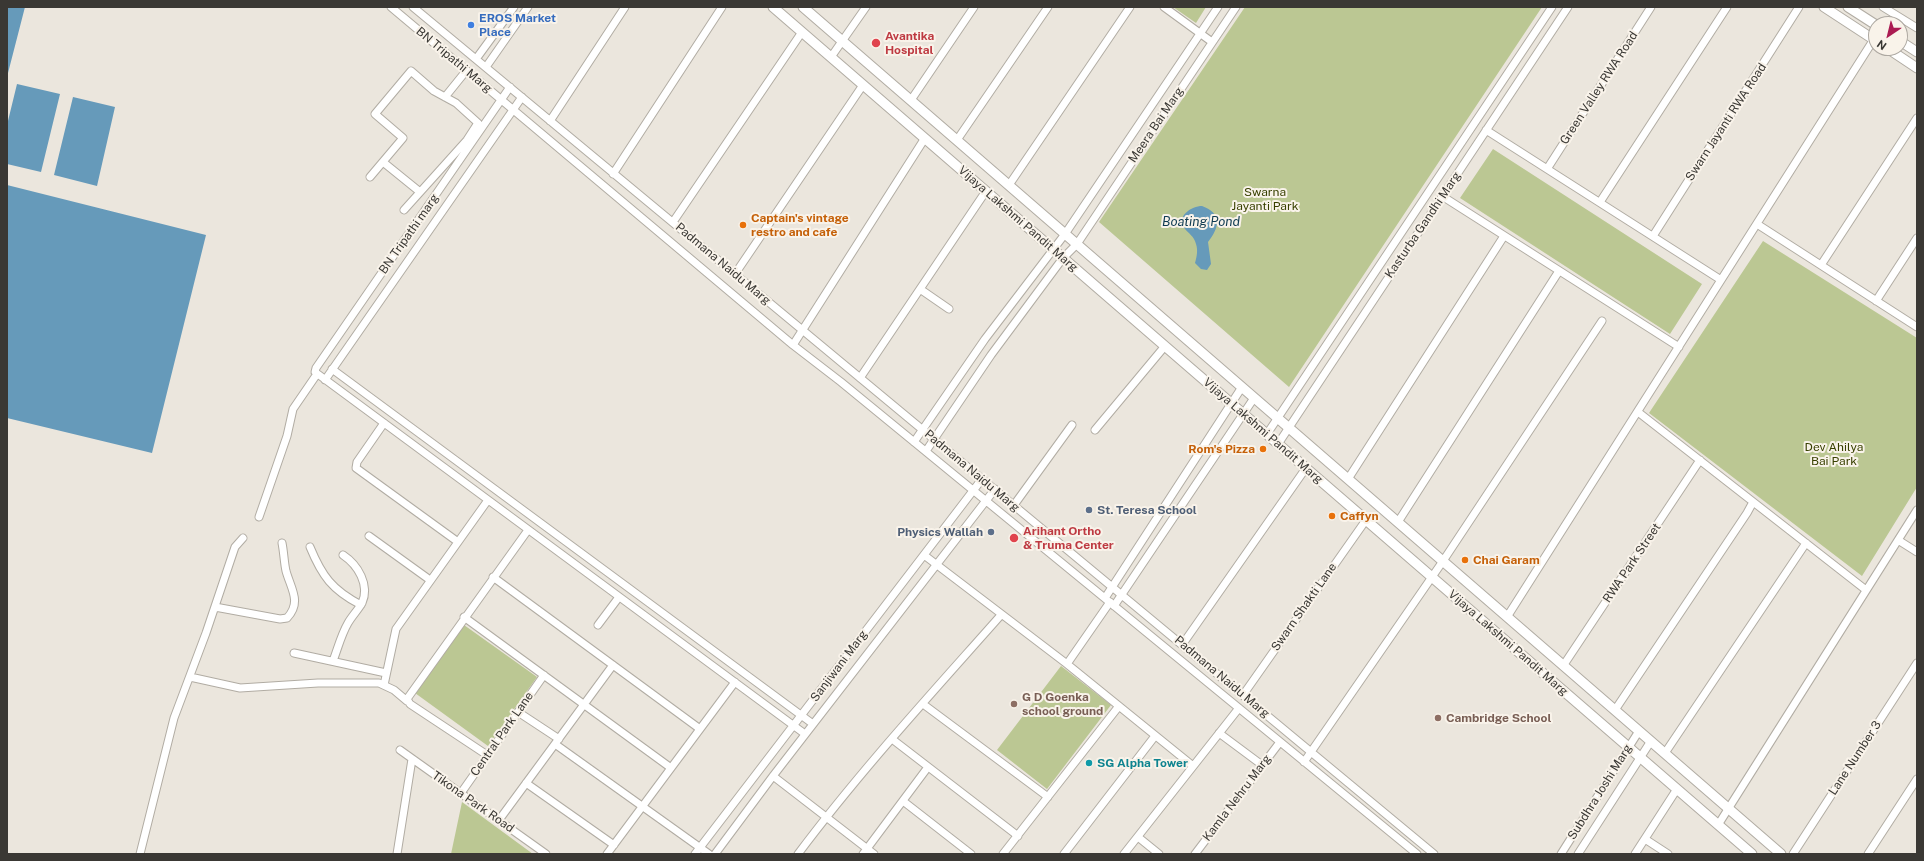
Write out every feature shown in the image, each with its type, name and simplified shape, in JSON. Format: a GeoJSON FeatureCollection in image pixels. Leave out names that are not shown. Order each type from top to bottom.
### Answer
{"type":"FeatureCollection","features":[{"type":"Feature","properties":{"kind":"street","name":"BN Tripathi Marg"},"geometry":{"type":"LineString","coordinates":[[391,7],[501,100],[510,87],[413,7]]}},
{"type":"Feature","properties":{"kind":"street"},"geometry":{"type":"LineString","coordinates":[[476,59],[514,7]]}},
{"type":"Feature","properties":{"kind":"street"},"geometry":{"type":"LineString","coordinates":[[486,67],[528,7]]}},
{"type":"Feature","properties":{"kind":"street"},"geometry":{"type":"LineString","coordinates":[[550,121],[625,7]]}},
{"type":"Feature","properties":{"kind":"street"},"geometry":{"type":"LineString","coordinates":[[613,174],[722,7]]}},
{"type":"Feature","properties":{"kind":"street","name":"Vijaya Lakshmi Pandit Marg"},"geometry":{"type":"LineString","coordinates":[[774,7],[1752,854]]}},
{"type":"Feature","properties":{"kind":"street","name":"Vijaya Lakshmi Pandit Marg"},"geometry":{"type":"LineString","coordinates":[[804,7],[1781,854]]}},
{"type":"Feature","properties":{"kind":"street"},"geometry":{"type":"LineString","coordinates":[[831,57],[866,7]]}},
{"type":"Feature","properties":{"kind":"street"},"geometry":{"type":"LineString","coordinates":[[911,100],[974,7]]}},
{"type":"Feature","properties":{"kind":"street"},"geometry":{"type":"LineString","coordinates":[[957,140],[1048,7]]}},
{"type":"Feature","properties":{"kind":"street"},"geometry":{"type":"LineString","coordinates":[[1009,185],[1130,7]]}},
{"type":"Feature","properties":{"kind":"street"},"geometry":{"type":"LineString","coordinates":[[1164,7],[1212,42]]}},
{"type":"Feature","properties":{"kind":"street","name":"Meera Bai Marg"},"geometry":{"type":"LineString","coordinates":[[914,442],[985,339],[1065,234],[1218,7]]}},
{"type":"Feature","properties":{"kind":"street","name":"Meera Bai Marg"},"geometry":{"type":"LineString","coordinates":[[926,451],[991,355],[1063,258],[1077,244],[1236,7]]}},
{"type":"Feature","properties":{"kind":"street","name":"Kasturba Gandhi Marg"},"geometry":{"type":"LineString","coordinates":[[1267,434],[1552,7]]}},
{"type":"Feature","properties":{"kind":"street","name":"Kasturba Gandhi Marg"},"geometry":{"type":"LineString","coordinates":[[1278,444],[1568,7]]}},
{"type":"Feature","properties":{"kind":"street","name":"Green Valley RWA Road"},"geometry":{"type":"LineString","coordinates":[[1547,169],[1651,7]]}},
{"type":"Feature","properties":{"kind":"street"},"geometry":{"type":"LineString","coordinates":[[1600,202],[1727,7]]}},
{"type":"Feature","properties":{"kind":"street","name":"Swarn Jayanti RWA Road"},"geometry":{"type":"LineString","coordinates":[[1653,236],[1799,7]]}},
{"type":"Feature","properties":{"kind":"street"},"geometry":{"type":"LineString","coordinates":[[1824,7],[1868,35]]}},
{"type":"Feature","properties":{"kind":"street"},"geometry":{"type":"LineString","coordinates":[[1848,7],[1868,20]]}},
{"type":"Feature","properties":{"kind":"street"},"geometry":{"type":"LineString","coordinates":[[1883,7],[1917,28]]}},
{"type":"Feature","properties":{"kind":"street"},"geometry":{"type":"LineString","coordinates":[[673,222],[802,32]]}},
{"type":"Feature","properties":{"kind":"street"},"geometry":{"type":"LineString","coordinates":[[1908,46],[1917,52]]}},
{"type":"Feature","properties":{"kind":"street"},"geometry":{"type":"LineString","coordinates":[[1508,617],[1868,50]]}},
{"type":"Feature","properties":{"kind":"street"},"geometry":{"type":"LineString","coordinates":[[1899,56],[1917,68]]}},
{"type":"Feature","properties":{"kind":"street"},"geometry":{"type":"LineString","coordinates":[[370,177],[403,138],[375,114],[411,70],[434,91],[456,103],[478,123],[467,140],[404,210]]}},
{"type":"Feature","properties":{"kind":"street"},"geometry":{"type":"LineString","coordinates":[[445,97],[466,70]]}},
{"type":"Feature","properties":{"kind":"street"},"geometry":{"type":"LineString","coordinates":[[735,274],[863,85]]}},
{"type":"Feature","properties":{"kind":"street","name":"Padmana Naidu Marg"},"geometry":{"type":"LineString","coordinates":[[510,87],[1434,854]]}},
{"type":"Feature","properties":{"kind":"street"},"geometry":{"type":"LineString","coordinates":[[324,380],[522,97]]}},
{"type":"Feature","properties":{"kind":"street","name":"Padmana Naidu Marg"},"geometry":{"type":"LineString","coordinates":[[501,100],[793,345],[926,451],[1417,854]]}},
{"type":"Feature","properties":{"kind":"street","name":"BN Tripathi marg"},"geometry":{"type":"LineString","coordinates":[[259,517],[287,436],[293,409],[317,371],[501,100]]}},
{"type":"Feature","properties":{"kind":"street"},"geometry":{"type":"LineString","coordinates":[[1821,265],[1917,118]]}},
{"type":"Feature","properties":{"kind":"street"},"geometry":{"type":"LineString","coordinates":[[1486,130],[1722,280]]}},
{"type":"Feature","properties":{"kind":"street"},"geometry":{"type":"LineString","coordinates":[[793,345],[925,138]]}},
{"type":"Feature","properties":{"kind":"street"},"geometry":{"type":"LineString","coordinates":[[383,162],[420,192]]}},
{"type":"Feature","properties":{"kind":"street"},"geometry":{"type":"LineString","coordinates":[[1445,168],[1456,174]]}},
{"type":"Feature","properties":{"kind":"street"},"geometry":{"type":"LineString","coordinates":[[431,180],[441,187]]}},
{"type":"Feature","properties":{"kind":"street"},"geometry":{"type":"LineString","coordinates":[[860,378],[986,191]]}},
{"type":"Feature","properties":{"kind":"street"},"geometry":{"type":"LineString","coordinates":[[1442,196],[1679,347]]}},
{"type":"Feature","properties":{"kind":"street"},"geometry":{"type":"LineString","coordinates":[[1757,224],[1917,327]]}},
{"type":"Feature","properties":{"kind":"street"},"geometry":{"type":"LineString","coordinates":[[1348,479],[1504,236]]}},
{"type":"Feature","properties":{"kind":"street"},"geometry":{"type":"LineString","coordinates":[[1876,301],[1917,238]]}},
{"type":"Feature","properties":{"kind":"street"},"geometry":{"type":"LineString","coordinates":[[1398,522],[1559,271]]}},
{"type":"Feature","properties":{"kind":"street"},"geometry":{"type":"LineString","coordinates":[[920,289],[949,309]]}},
{"type":"Feature","properties":{"kind":"street"},"geometry":{"type":"LineString","coordinates":[[1304,762],[1443,561],[1602,321]]}},
{"type":"Feature","properties":{"kind":"street"},"geometry":{"type":"LineString","coordinates":[[1095,430],[1165,346]]}},
{"type":"Feature","properties":{"kind":"street"},"geometry":{"type":"LineString","coordinates":[[332,369],[813,724]]}},
{"type":"Feature","properties":{"kind":"street"},"geometry":{"type":"LineString","coordinates":[[317,371],[324,380],[805,734]]}},
{"type":"Feature","properties":{"kind":"street"},"geometry":{"type":"LineString","coordinates":[[1110,602],[1113,587],[1242,387]]}},
{"type":"Feature","properties":{"kind":"street"},"geometry":{"type":"LineString","coordinates":[[1068,664],[1110,602],[1122,594],[1254,398]]}},
{"type":"Feature","properties":{"kind":"street"},"geometry":{"type":"LineString","coordinates":[[1638,412],[1866,590]]}},
{"type":"Feature","properties":{"kind":"street"},"geometry":{"type":"LineString","coordinates":[[384,423],[357,462],[356,468],[458,542]]}},
{"type":"Feature","properties":{"kind":"street"},"geometry":{"type":"LineString","coordinates":[[1014,505],[1072,425]]}},
{"type":"Feature","properties":{"kind":"street","name":"RWA Park Street"},"geometry":{"type":"LineString","coordinates":[[1563,666],[1700,460]]}},
{"type":"Feature","properties":{"kind":"street"},"geometry":{"type":"LineString","coordinates":[[1182,645],[1306,468]]}},
{"type":"Feature","properties":{"kind":"street","name":"Sanjiwani Marg"},"geometry":{"type":"LineString","coordinates":[[695,854],[982,479]]}},
{"type":"Feature","properties":{"kind":"street","name":"Sanjiwani Marg"},"geometry":{"type":"LineString","coordinates":[[715,854],[805,734],[995,489]]}},
{"type":"Feature","properties":{"kind":"street"},"geometry":{"type":"LineString","coordinates":[[384,684],[396,629],[488,500]]}},
{"type":"Feature","properties":{"kind":"street"},"geometry":{"type":"LineString","coordinates":[[1615,710],[1753,502]]}},
{"type":"Feature","properties":{"kind":"street"},"geometry":{"type":"LineString","coordinates":[[1718,825],[1917,510]]}},
{"type":"Feature","properties":{"kind":"street","name":"Swarn Shakti Lane"},"geometry":{"type":"LineString","coordinates":[[1243,695],[1366,520]]}},
{"type":"Feature","properties":{"kind":"street"},"geometry":{"type":"LineString","coordinates":[[408,701],[409,694],[464,616],[528,530]]}},
{"type":"Feature","properties":{"kind":"street"},"geometry":{"type":"LineString","coordinates":[[369,536],[430,580]]}},
{"type":"Feature","properties":{"kind":"street"},"geometry":{"type":"LineString","coordinates":[[140,854],[174,718],[215,607],[235,547],[243,538]]}},
{"type":"Feature","properties":{"kind":"street"},"geometry":{"type":"LineString","coordinates":[[1898,540],[1917,552]]}},
{"type":"Feature","properties":{"kind":"street"},"geometry":{"type":"LineString","coordinates":[[215,607],[284,619],[287,618],[292,612],[296,599],[285,567],[282,543]]}},
{"type":"Feature","properties":{"kind":"street"},"geometry":{"type":"LineString","coordinates":[[1665,753],[1806,543]]}},
{"type":"Feature","properties":{"kind":"street"},"geometry":{"type":"LineString","coordinates":[[310,547],[319,567],[330,584],[341,594],[361,605]]}},
{"type":"Feature","properties":{"kind":"street"},"geometry":{"type":"LineString","coordinates":[[333,661],[347,624],[361,605],[364,590],[361,575],[350,560],[343,555]]}},
{"type":"Feature","properties":{"kind":"street"},"geometry":{"type":"LineString","coordinates":[[924,555],[1001,615],[1068,664],[1193,766]]}},
{"type":"Feature","properties":{"kind":"street"},"geometry":{"type":"LineString","coordinates":[[493,577],[700,729]]}},
{"type":"Feature","properties":{"kind":"street"},"geometry":{"type":"LineString","coordinates":[[598,625],[619,597]]}},
{"type":"Feature","properties":{"kind":"street"},"geometry":{"type":"LineString","coordinates":[[798,854],[827,816],[892,739],[1001,615]]}},
{"type":"Feature","properties":{"kind":"street"},"geometry":{"type":"LineString","coordinates":[[464,616],[671,768]]}},
{"type":"Feature","properties":{"kind":"street"},"geometry":{"type":"LineString","coordinates":[[294,653],[386,673]]}},
{"type":"Feature","properties":{"kind":"street","name":"Lane Number 3"},"geometry":{"type":"LineString","coordinates":[[1793,854],[1917,663]]}},
{"type":"Feature","properties":{"kind":"street"},"geometry":{"type":"LineString","coordinates":[[498,820],[614,665]]}},
{"type":"Feature","properties":{"kind":"street","name":"Central Park Lane"},"geometry":{"type":"LineString","coordinates":[[461,793],[544,675]]}},
{"type":"Feature","properties":{"kind":"street"},"geometry":{"type":"LineString","coordinates":[[190,677],[240,688],[318,683],[384,684],[487,755]]}},
{"type":"Feature","properties":{"kind":"street"},"geometry":{"type":"LineString","coordinates":[[607,854],[735,682]]}},
{"type":"Feature","properties":{"kind":"street"},"geometry":{"type":"LineString","coordinates":[[923,704],[1048,797]]}},
{"type":"Feature","properties":{"kind":"street"},"geometry":{"type":"LineString","coordinates":[[1004,854],[1119,706]]}},
{"type":"Feature","properties":{"kind":"street"},"geometry":{"type":"LineString","coordinates":[[1124,854],[1239,708]]}},
{"type":"Feature","properties":{"kind":"street"},"geometry":{"type":"LineString","coordinates":[[518,712],[642,807],[709,854]]}},
{"type":"Feature","properties":{"kind":"street","name":"Subdhra Joshi Marg"},"geometry":{"type":"LineString","coordinates":[[1561,854],[1639,731]]}},
{"type":"Feature","properties":{"kind":"street"},"geometry":{"type":"LineString","coordinates":[[1219,733],[1262,765]]}},
{"type":"Feature","properties":{"kind":"street"},"geometry":{"type":"LineString","coordinates":[[1064,854],[1155,736]]}},
{"type":"Feature","properties":{"kind":"street"},"geometry":{"type":"LineString","coordinates":[[892,739],[1018,836]]}},
{"type":"Feature","properties":{"kind":"street","name":"Subdhra Joshi Marg"},"geometry":{"type":"LineString","coordinates":[[1582,853],[1651,741]]}},
{"type":"Feature","properties":{"kind":"street","name":"Kamla Nehru Marg"},"geometry":{"type":"LineString","coordinates":[[1194,854],[1280,742]]}},
{"type":"Feature","properties":{"kind":"street","name":"Tikona Park Road"},"geometry":{"type":"LineString","coordinates":[[400,750],[546,854]]}},
{"type":"Feature","properties":{"kind":"street"},"geometry":{"type":"LineString","coordinates":[[397,854],[412,759]]}},
{"type":"Feature","properties":{"kind":"street"},"geometry":{"type":"LineString","coordinates":[[865,851],[928,767]]}},
{"type":"Feature","properties":{"kind":"street"},"geometry":{"type":"LineString","coordinates":[[773,776],[827,816],[865,851],[874,854]]}},
{"type":"Feature","properties":{"kind":"street"},"geometry":{"type":"LineString","coordinates":[[1868,854],[1917,779]]}},
{"type":"Feature","properties":{"kind":"street"},"geometry":{"type":"LineString","coordinates":[[526,783],[614,845]]}},
{"type":"Feature","properties":{"kind":"street"},"geometry":{"type":"LineString","coordinates":[[1635,854],[1677,789]]}},
{"type":"Feature","properties":{"kind":"street"},"geometry":{"type":"LineString","coordinates":[[903,801],[971,854]]}},
{"type":"Feature","properties":{"kind":"street"},"geometry":{"type":"LineString","coordinates":[[1138,837],[1159,854]]}},
{"type":"Feature","properties":{"kind":"street"},"geometry":{"type":"LineString","coordinates":[[1645,839],[1668,854]]}},
{"type":"Feature","properties":{"kind":"green space"},"geometry":{"type":"Polygon","coordinates":[[[1173,7],[1206,7],[1196,23],[1173,7]]]}},
{"type":"Feature","properties":{"kind":"green space","name":"Swarna Jayanti Park"},"geometry":{"type":"Polygon","coordinates":[[[1245,7],[1542,7],[1289,387],[1099,222],[1245,7]]]}},
{"type":"Feature","properties":{"kind":"green space"},"geometry":{"type":"Polygon","coordinates":[[[1493,149],[1702,284],[1670,334],[1460,198],[1493,149]]]}},
{"type":"Feature","properties":{"kind":"green space","name":"Dev Ahilya Bai Park"},"geometry":{"type":"Polygon","coordinates":[[[1763,241],[1917,338],[1917,487],[1862,576],[1649,413],[1763,241]]]}},
{"type":"Feature","properties":{"kind":"green space"},"geometry":{"type":"Polygon","coordinates":[[[464,625],[537,677],[488,746],[415,693],[464,625]]]}},
{"type":"Feature","properties":{"kind":"green space"},"geometry":{"type":"Polygon","coordinates":[[[1061,666],[1111,705],[1047,789],[997,750],[1061,666]]]}},
{"type":"Feature","properties":{"kind":"green space"},"geometry":{"type":"Polygon","coordinates":[[[462,802],[533,854],[451,854],[462,802]]]}},
{"type":"Feature","properties":{"kind":"water"},"geometry":{"type":"Polygon","coordinates":[[[7,7],[25,7],[8,73],[7,73],[7,7]]]}},
{"type":"Feature","properties":{"kind":"water"},"geometry":{"type":"Polygon","coordinates":[[[17,84],[60,94],[41,172],[7,164],[7,125],[17,84]]]}},
{"type":"Feature","properties":{"kind":"water"},"geometry":{"type":"Polygon","coordinates":[[[73,97],[115,107],[97,186],[54,175],[73,97]]]}},
{"type":"Feature","properties":{"kind":"water"},"geometry":{"type":"Polygon","coordinates":[[[7,185],[206,235],[152,453],[7,418],[7,185]]]}},
{"type":"Feature","properties":{"kind":"water","name":"Boating Pond"},"geometry":{"type":"Polygon","coordinates":[[[1198,206],[1202,206],[1213,212],[1217,221],[1215,231],[1208,242],[1211,264],[1207,270],[1201,269],[1195,263],[1197,249],[1195,241],[1182,224],[1183,216],[1186,213],[1198,206]]]}},
{"type":"Feature","properties":{"kind":"place","name":"EROS Market Place"},"geometry":{"type":"Point","coordinates":[471,25]}},
{"type":"Feature","properties":{"kind":"place","name":"Avantika Hospital"},"geometry":{"type":"Point","coordinates":[876,43]}},
{"type":"Feature","properties":{"kind":"place","name":"Captain's vintage restro and cafe"},"geometry":{"type":"Point","coordinates":[743,225]}},
{"type":"Feature","properties":{"kind":"place","name":"Rom's Pizza"},"geometry":{"type":"Point","coordinates":[1263,449]}},
{"type":"Feature","properties":{"kind":"place","name":"St. Teresa School"},"geometry":{"type":"Point","coordinates":[1089,510]}},
{"type":"Feature","properties":{"kind":"place","name":"Caffyn"},"geometry":{"type":"Point","coordinates":[1332,516]}},
{"type":"Feature","properties":{"kind":"place","name":"Physics Wallah"},"geometry":{"type":"Point","coordinates":[991,532]}},
{"type":"Feature","properties":{"kind":"place","name":"Arihant Ortho & Truma Center"},"geometry":{"type":"Point","coordinates":[1014,538]}},
{"type":"Feature","properties":{"kind":"place","name":"Chai Garam"},"geometry":{"type":"Point","coordinates":[1465,560]}},
{"type":"Feature","properties":{"kind":"place","name":"G D Goenka school ground"},"geometry":{"type":"Point","coordinates":[1014,704]}},
{"type":"Feature","properties":{"kind":"place","name":"Cambridge School"},"geometry":{"type":"Point","coordinates":[1438,718]}},
{"type":"Feature","properties":{"kind":"place","name":"SG Alpha Tower"},"geometry":{"type":"Point","coordinates":[1089,763]}}]}
